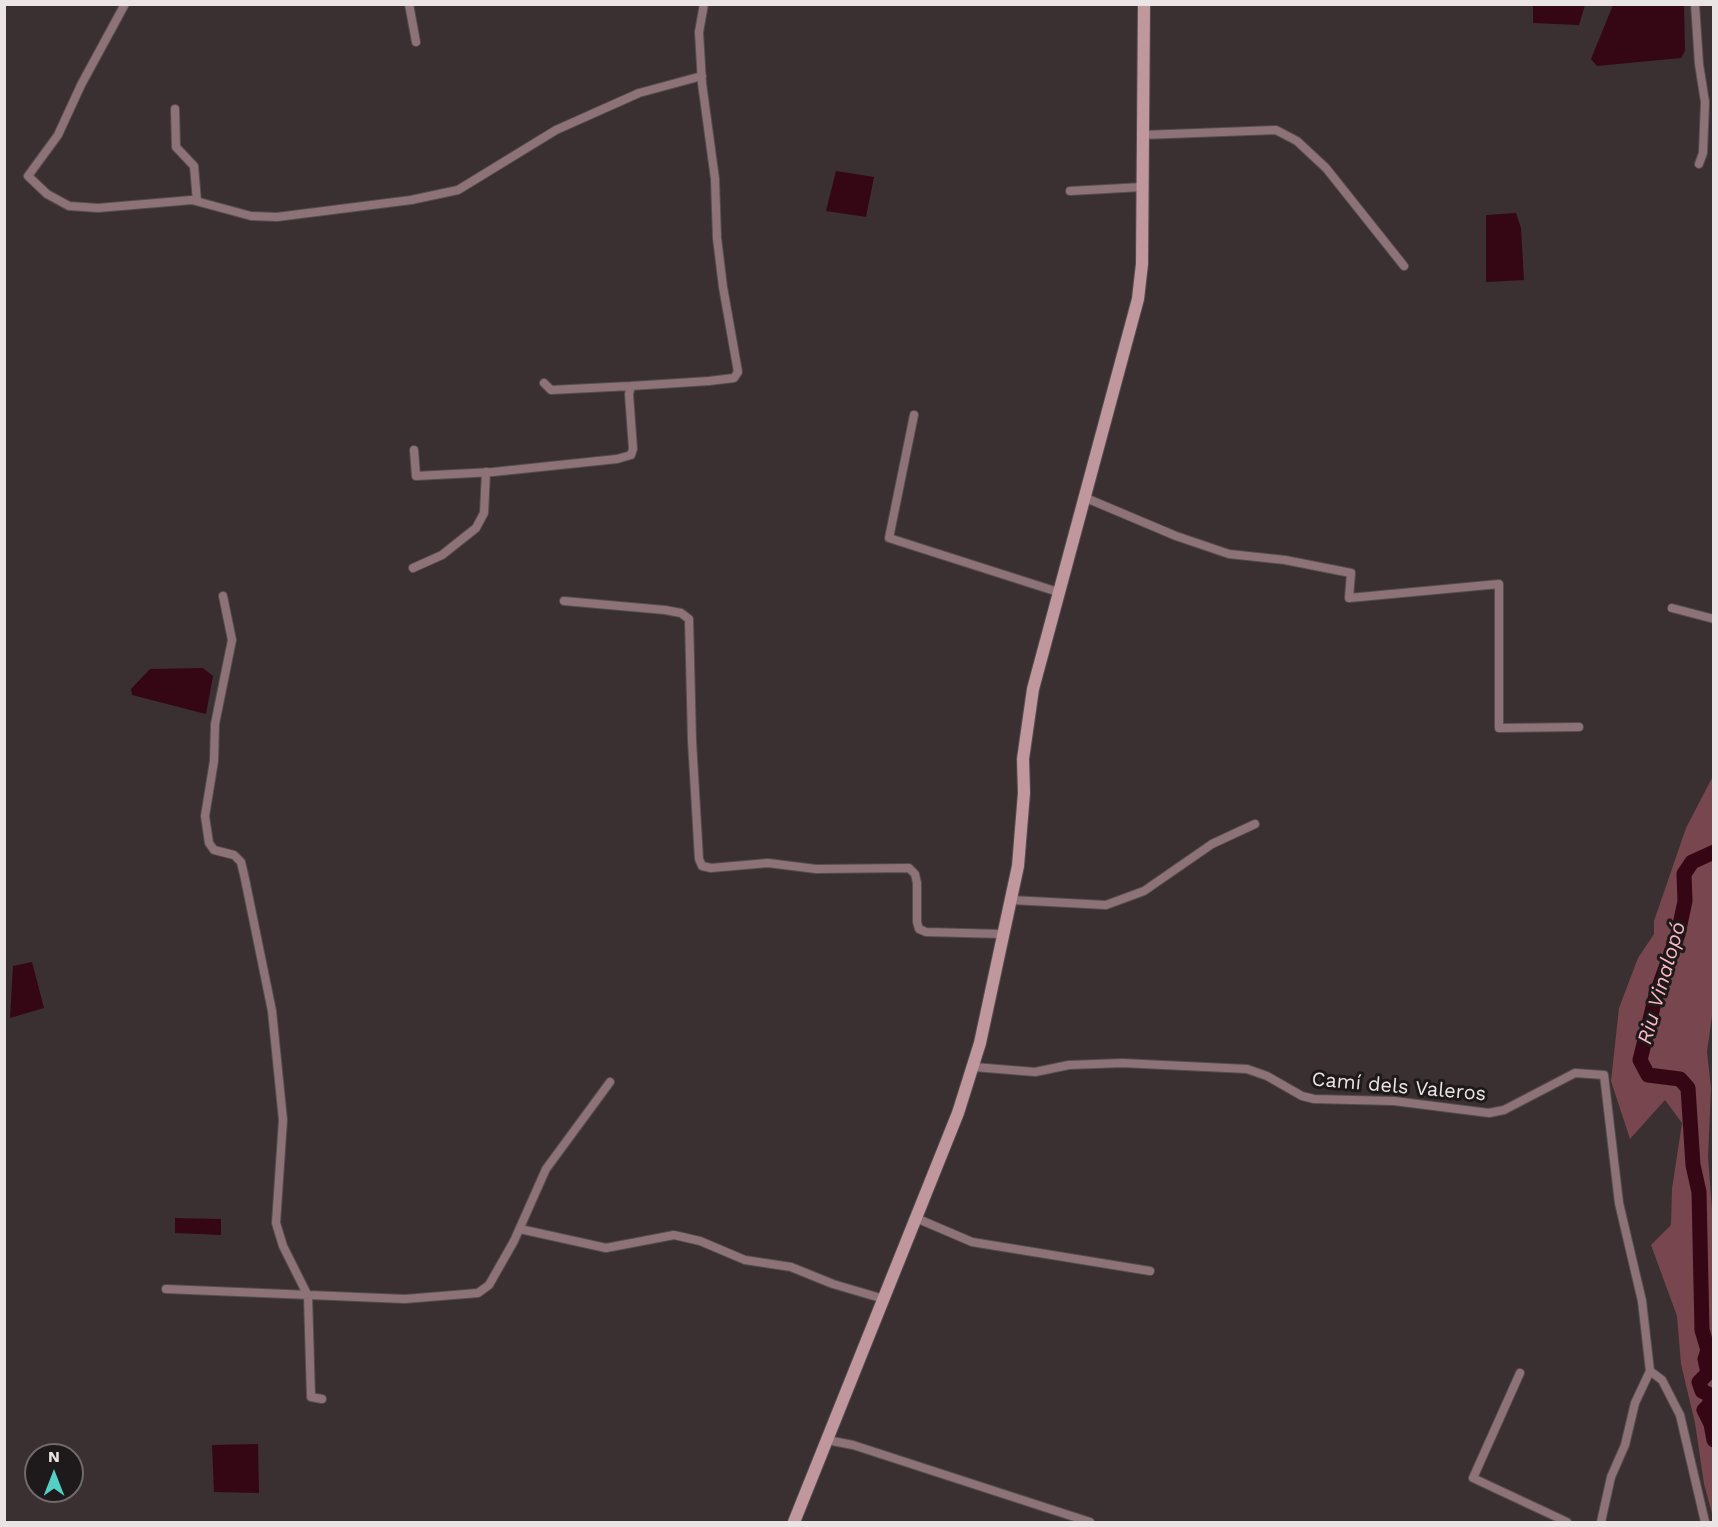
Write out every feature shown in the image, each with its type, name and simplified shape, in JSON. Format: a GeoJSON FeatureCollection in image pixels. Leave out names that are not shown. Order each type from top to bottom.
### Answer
{"type":"FeatureCollection","features":[{"type":"Feature","properties":{"kind":"main road"},"geometry":{"type":"LineString","coordinates":[[794,1522],[974,1067],[1011,900],[1021,833],[1027,721],[1058,592],[1086,498],[1138,299],[1143,187],[1144,4]]}},
{"type":"Feature","properties":{"kind":"street"},"geometry":{"type":"LineString","coordinates":[[125,4],[81,85],[58,135],[28,176],[47,194],[69,206],[98,208],[150,201],[197,201],[251,216],[277,217],[411,200],[458,190],[556,130],[639,93],[702,76]]}},
{"type":"Feature","properties":{"kind":"street"},"geometry":{"type":"LineString","coordinates":[[409,4],[416,42]]}},
{"type":"Feature","properties":{"kind":"street"},"geometry":{"type":"LineString","coordinates":[[544,383],[551,390],[632,386],[734,378],[738,372],[722,278],[716,179],[702,76],[699,32],[704,4]]}},
{"type":"Feature","properties":{"kind":"street"},"geometry":{"type":"LineString","coordinates":[[1695,4],[1698,54],[1706,102],[1703,153],[1699,164]]}},
{"type":"Feature","properties":{"kind":"street"},"geometry":{"type":"LineString","coordinates":[[175,109],[176,147],[195,166],[197,201]]}},
{"type":"Feature","properties":{"kind":"street"},"geometry":{"type":"LineString","coordinates":[[1143,135],[1276,130],[1298,141],[1326,168],[1404,266]]}},
{"type":"Feature","properties":{"kind":"street"},"geometry":{"type":"LineString","coordinates":[[1070,190],[1143,187]]}},
{"type":"Feature","properties":{"kind":"street"},"geometry":{"type":"LineString","coordinates":[[414,450],[416,476],[486,472],[617,459],[631,455],[633,449],[629,394],[632,386]]}},
{"type":"Feature","properties":{"kind":"street"},"geometry":{"type":"LineString","coordinates":[[915,415],[889,538],[1058,592]]}},
{"type":"Feature","properties":{"kind":"street"},"geometry":{"type":"LineString","coordinates":[[413,568],[442,555],[476,528],[484,513],[486,472]]}},
{"type":"Feature","properties":{"kind":"street"},"geometry":{"type":"LineString","coordinates":[[1086,498],[1176,536],[1229,554],[1285,560],[1351,573],[1348,598],[1499,584],[1499,728],[1579,727]]}},
{"type":"Feature","properties":{"kind":"street"},"geometry":{"type":"LineString","coordinates":[[223,596],[232,639],[215,724],[214,760],[205,816],[209,843],[214,850],[234,855],[241,862],[246,879],[272,1011],[283,1120],[276,1223],[283,1246],[308,1296],[311,1397],[322,1399]]}},
{"type":"Feature","properties":{"kind":"street"},"geometry":{"type":"LineString","coordinates":[[564,601],[665,610],[681,613],[689,620],[692,741],[699,859],[702,866],[711,868],[768,863],[816,869],[909,868],[915,874],[917,883],[917,922],[920,928],[926,932],[1003,934]]}},
{"type":"Feature","properties":{"kind":"street"},"geometry":{"type":"LineString","coordinates":[[1672,608],[1713,619]]}},
{"type":"Feature","properties":{"kind":"street"},"geometry":{"type":"LineString","coordinates":[[1011,900],[1106,905],[1144,891],[1212,844],[1255,824]]}},
{"type":"Feature","properties":{"kind":"street","name":"Camí dels Valeros"},"geometry":{"type":"LineString","coordinates":[[974,1067],[1035,1072],[1070,1065],[1122,1063],[1247,1069],[1267,1076],[1302,1096],[1394,1101],[1489,1113],[1504,1110],[1575,1073],[1604,1075],[1619,1203],[1640,1290],[1650,1371]]}},
{"type":"Feature","properties":{"kind":"street"},"geometry":{"type":"LineString","coordinates":[[166,1288],[405,1299],[478,1293],[489,1285],[520,1229],[546,1169],[610,1082]]}},
{"type":"Feature","properties":{"kind":"street"},"geometry":{"type":"LineString","coordinates":[[916,1218],[972,1242],[1150,1271]]}},
{"type":"Feature","properties":{"kind":"street"},"geometry":{"type":"LineString","coordinates":[[520,1229],[606,1248],[631,1246],[674,1235],[700,1241],[745,1260],[791,1267],[833,1284],[884,1299]]}},
{"type":"Feature","properties":{"kind":"street"},"geometry":{"type":"LineString","coordinates":[[1601,1522],[1611,1477],[1624,1445],[1635,1403],[1650,1371],[1662,1380],[1680,1414],[1705,1522]]}},
{"type":"Feature","properties":{"kind":"street"},"geometry":{"type":"LineString","coordinates":[[1520,1373],[1473,1478],[1566,1522]]}},
{"type":"Feature","properties":{"kind":"street"},"geometry":{"type":"LineString","coordinates":[[826,1440],[853,1445],[1090,1522]]}},
{"type":"Feature","properties":{"kind":"shaded area"},"geometry":{"type":"Polygon","coordinates":[[[1533,4],[1585,5],[1579,25],[1533,23],[1533,4]]]}},
{"type":"Feature","properties":{"kind":"shaded area"},"geometry":{"type":"Polygon","coordinates":[[[1613,5],[1684,5],[1685,51],[1681,58],[1597,66],[1591,59],[1613,5]]]}},
{"type":"Feature","properties":{"kind":"shaded area"},"geometry":{"type":"Polygon","coordinates":[[[836,171],[874,177],[866,217],[826,211],[836,171]]]}},
{"type":"Feature","properties":{"kind":"shaded area"},"geometry":{"type":"Polygon","coordinates":[[[1516,213],[1521,228],[1524,280],[1486,282],[1486,215],[1516,213]]]}},
{"type":"Feature","properties":{"kind":"shaded area"},"geometry":{"type":"Polygon","coordinates":[[[203,668],[213,676],[206,714],[132,695],[131,689],[150,669],[203,668]]]}},
{"type":"Feature","properties":{"kind":"shaded area"},"geometry":{"type":"Polygon","coordinates":[[[1713,776],[1714,1001],[1707,1052],[1711,1088],[1708,1157],[1714,1236],[1713,1517],[1704,1484],[1695,1423],[1681,1364],[1677,1316],[1651,1245],[1671,1225],[1672,1189],[1682,1123],[1665,1100],[1630,1139],[1611,1081],[1619,1008],[1638,958],[1654,934],[1654,921],[1686,828],[1713,776]]]}},
{"type":"Feature","properties":{"kind":"shaded area"},"geometry":{"type":"Polygon","coordinates":[[[32,962],[44,1008],[10,1018],[13,966],[32,962]]]}},
{"type":"Feature","properties":{"kind":"shaded area"},"geometry":{"type":"Polygon","coordinates":[[[175,1218],[221,1219],[221,1235],[175,1233],[175,1218]]]}},
{"type":"Feature","properties":{"kind":"shaded area"},"geometry":{"type":"Polygon","coordinates":[[[258,1444],[259,1493],[214,1492],[212,1445],[258,1444]]]}},
{"type":"Feature","properties":{"kind":"waterway","name":"Riu Vinalopó"},"geometry":{"type":"LineString","coordinates":[[1714,852],[1692,862],[1684,874],[1685,901],[1678,934],[1656,995],[1640,1060],[1648,1075],[1680,1079],[1688,1088],[1693,1165],[1699,1192],[1702,1330],[1708,1350],[1705,1359],[1708,1373],[1699,1382],[1702,1391],[1710,1395],[1710,1404],[1704,1410],[1711,1424],[1714,1440]]}}]}
